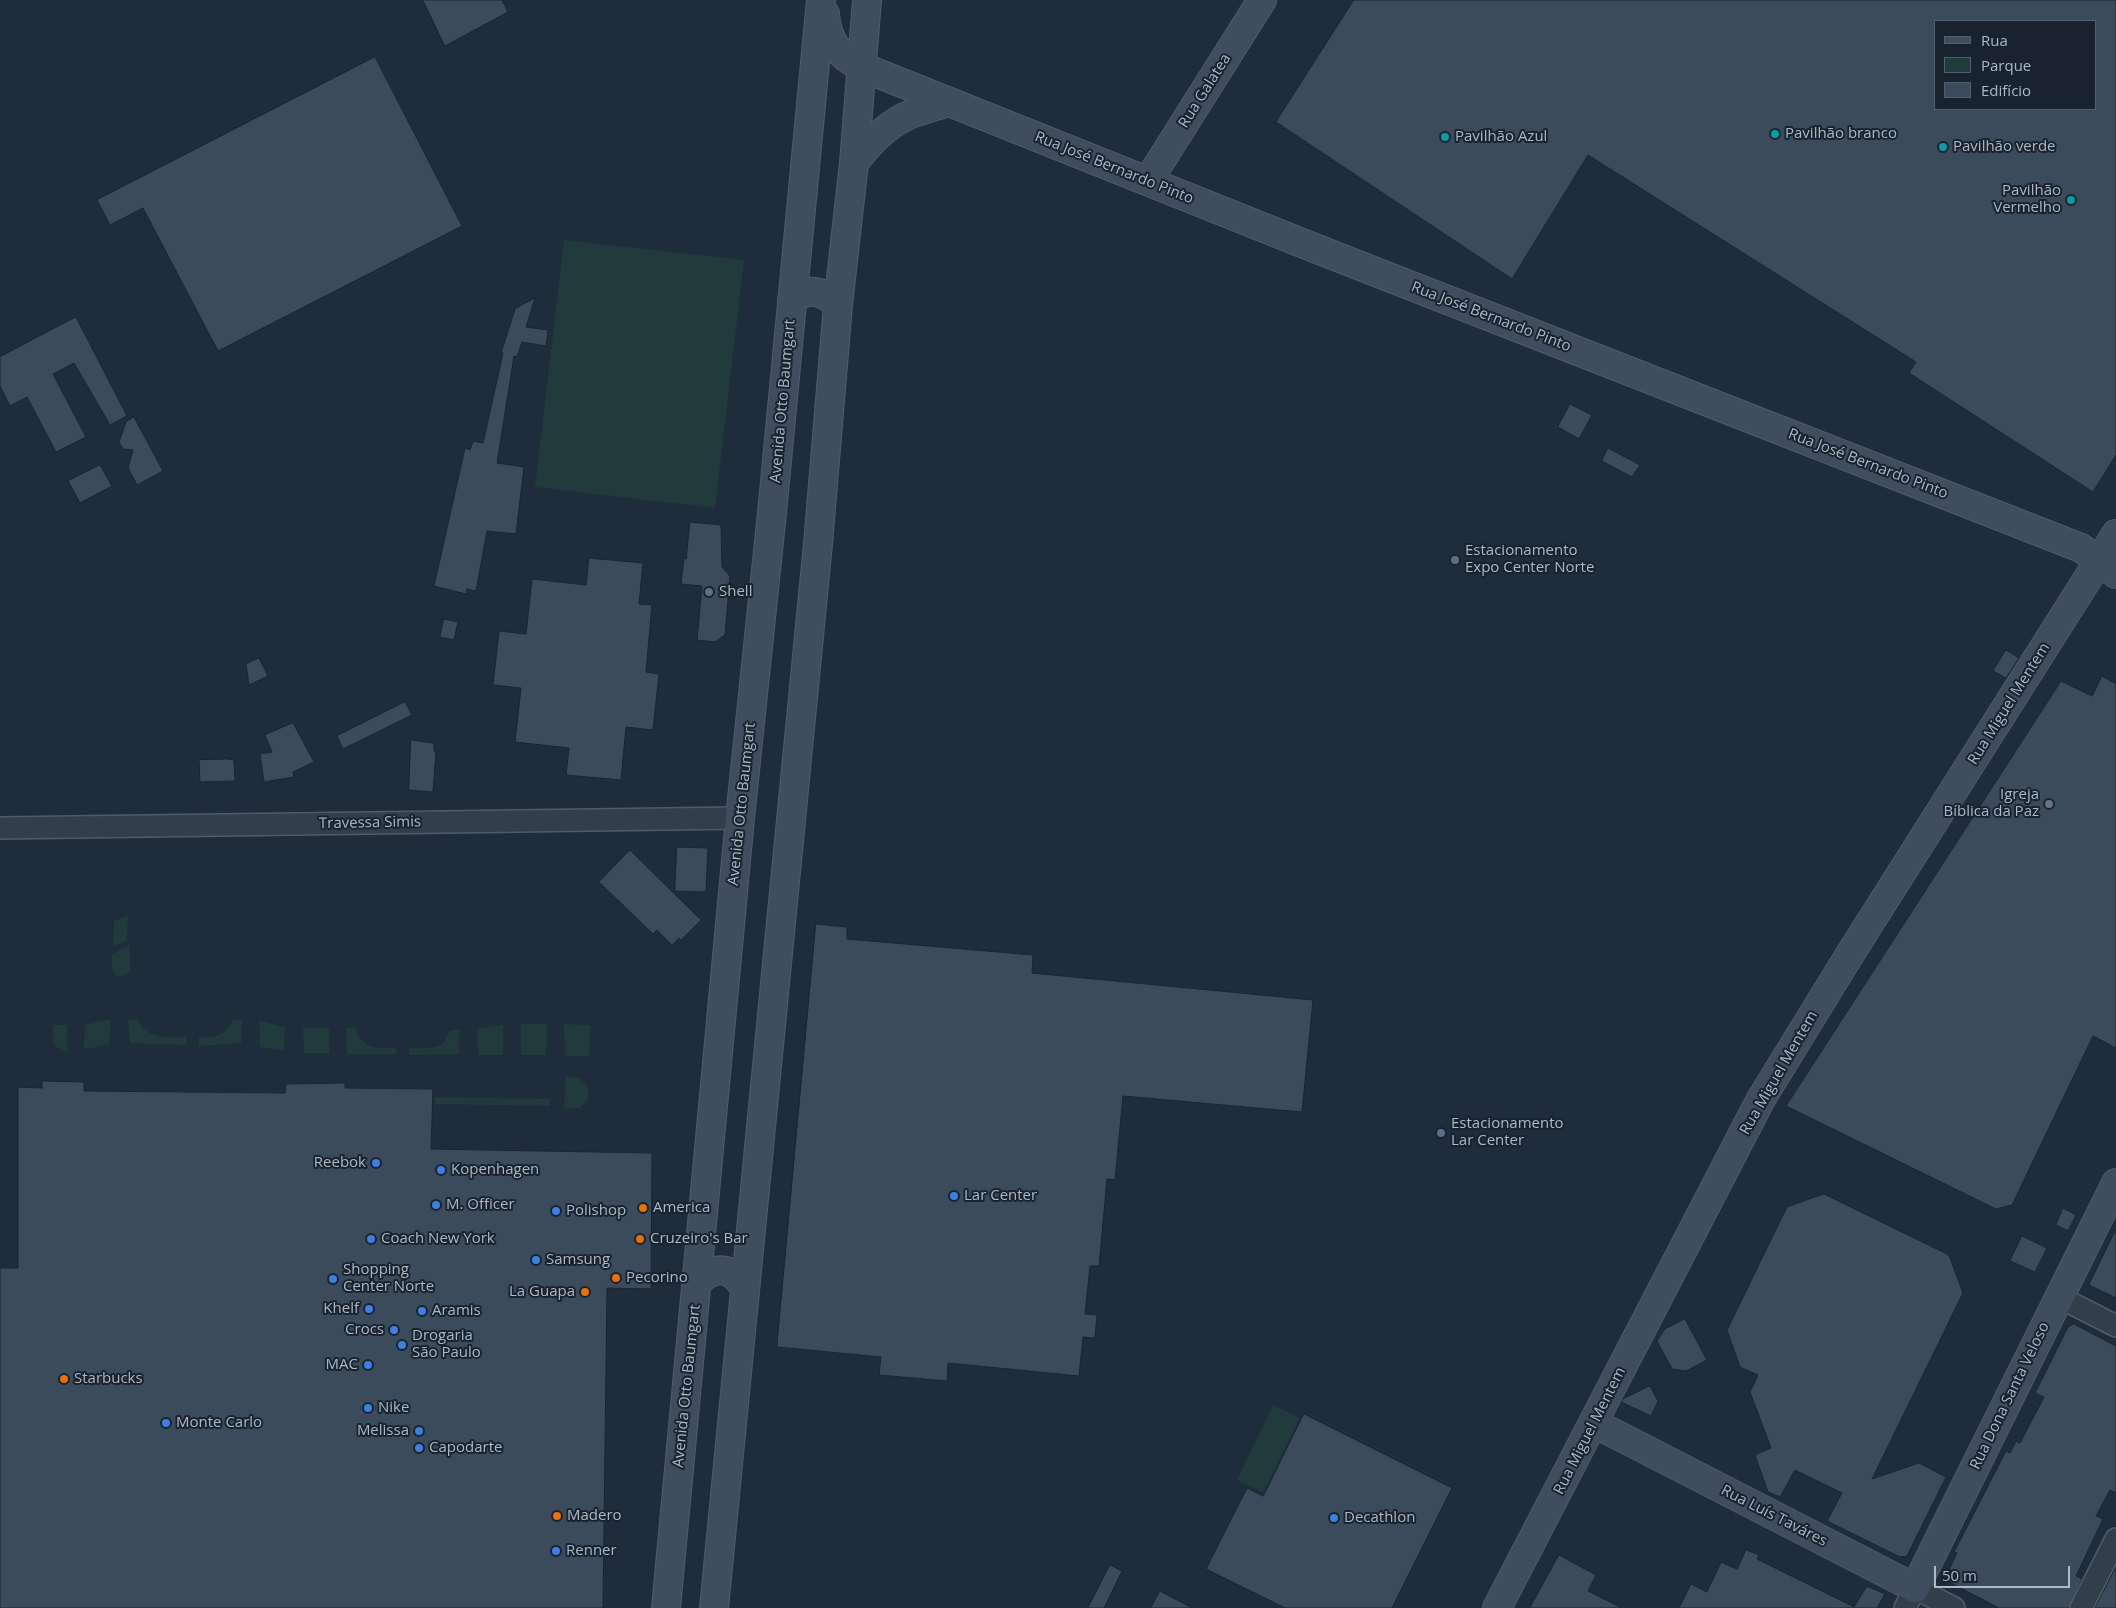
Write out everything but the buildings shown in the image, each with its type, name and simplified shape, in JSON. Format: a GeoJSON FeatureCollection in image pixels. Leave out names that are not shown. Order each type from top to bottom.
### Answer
{"type":"FeatureCollection","features":[{"type":"Feature","properties":{"kind":"main road","name":"Rua José Bernardo Pinto"},"geometry":{"type":"LineString","coordinates":[[823,0],[826,28],[831,42],[839,53],[850,62],[1148,182],[2081,548],[2108,568]]}},
{"type":"Feature","properties":{"kind":"main road","name":"Avenida Otto Baumgart"},"geometry":{"type":"LineString","coordinates":[[666,1608],[740,818],[823,0]]}},
{"type":"Feature","properties":{"kind":"main road"},"geometry":{"type":"LineString","coordinates":[[714,1608],[818,544],[838,305],[854,163],[867,0]]}},
{"type":"Feature","properties":{"kind":"main road","name":"Rua Galatea"},"geometry":{"type":"LineString","coordinates":[[1148,182],[1262,0]]}},
{"type":"Feature","properties":{"kind":"main road"},"geometry":{"type":"LineString","coordinates":[[854,163],[868,144],[889,127],[910,114],[949,102]]}},
{"type":"Feature","properties":{"kind":"main road"},"geometry":{"type":"LineString","coordinates":[[792,300],[800,294],[813,291],[828,295],[838,305]]}},
{"type":"Feature","properties":{"kind":"main road","name":"Rua Miguel Mentem"},"geometry":{"type":"LineString","coordinates":[[1497,1608],[1761,1098],[1852,950],[2108,568],[2116,534]]}},
{"type":"Feature","properties":{"kind":"main road","name":"Rua Dona Santa Veloso"},"geometry":{"type":"LineString","coordinates":[[1910,1598],[2116,1183]]}},
{"type":"Feature","properties":{"kind":"main road"},"geometry":{"type":"LineString","coordinates":[[701,1243],[712,1256],[723,1260],[739,1258],[748,1248]]}},
{"type":"Feature","properties":{"kind":"main road"},"geometry":{"type":"LineString","coordinates":[[697,1282],[710,1272],[722,1270],[736,1275],[745,1288]]}},
{"type":"Feature","properties":{"kind":"main road","name":"Rua Luís Taváres"},"geometry":{"type":"LineString","coordinates":[[1594,1423],[1910,1598]]}},
{"type":"Feature","properties":{"kind":"street","name":"Travessa Simis"},"geometry":{"type":"LineString","coordinates":[[0,828],[740,818]]}},
{"type":"Feature","properties":{"kind":"street"},"geometry":{"type":"LineString","coordinates":[[2059,1297],[2116,1326]]}},
{"type":"Feature","properties":{"kind":"street"},"geometry":{"type":"LineString","coordinates":[[2081,1608],[2116,1539]]}},
{"type":"Feature","properties":{"kind":"street","name":"Rua Luís Taváres"},"geometry":{"type":"LineString","coordinates":[[1910,1598],[1954,1608]]}},
{"type":"Feature","properties":{"kind":"green space"},"geometry":{"type":"Polygon","coordinates":[[[564,240],[744,260],[715,508],[535,487],[564,240]]]}},
{"type":"Feature","properties":{"kind":"green space"},"geometry":{"type":"Polygon","coordinates":[[[128,915],[127,940],[113,947],[114,921],[128,915]]]}},
{"type":"Feature","properties":{"kind":"green space"},"geometry":{"type":"Polygon","coordinates":[[[130,944],[130,970],[127,974],[117,976],[113,971],[112,954],[130,944]]]}},
{"type":"Feature","properties":{"kind":"green space"},"geometry":{"type":"Polygon","coordinates":[[[111,1019],[109,1044],[87,1049],[84,1047],[85,1025],[111,1019]]]}},
{"type":"Feature","properties":{"kind":"green space"},"geometry":{"type":"Polygon","coordinates":[[[128,1020],[138,1020],[146,1031],[158,1036],[186,1037],[186,1045],[130,1043],[128,1020]]]}},
{"type":"Feature","properties":{"kind":"green space"},"geometry":{"type":"Polygon","coordinates":[[[232,1020],[242,1020],[241,1043],[199,1046],[199,1037],[210,1037],[223,1033],[227,1030],[232,1020]]]}},
{"type":"Feature","properties":{"kind":"green space"},"geometry":{"type":"Polygon","coordinates":[[[259,1021],[285,1027],[284,1051],[260,1047],[259,1021]]]}},
{"type":"Feature","properties":{"kind":"green space"},"geometry":{"type":"Polygon","coordinates":[[[503,1024],[503,1055],[478,1055],[477,1029],[503,1024]]]}},
{"type":"Feature","properties":{"kind":"green space"},"geometry":{"type":"Polygon","coordinates":[[[521,1024],[547,1024],[546,1055],[521,1055],[521,1024]]]}},
{"type":"Feature","properties":{"kind":"green space"},"geometry":{"type":"Polygon","coordinates":[[[564,1024],[590,1025],[589,1056],[565,1056],[564,1024]]]}},
{"type":"Feature","properties":{"kind":"green space"},"geometry":{"type":"Polygon","coordinates":[[[53,1025],[67,1025],[67,1051],[56,1047],[53,1040],[53,1025]]]}},
{"type":"Feature","properties":{"kind":"green space"},"geometry":{"type":"Polygon","coordinates":[[[303,1028],[329,1028],[329,1053],[304,1053],[303,1028]]]}},
{"type":"Feature","properties":{"kind":"green space"},"geometry":{"type":"Polygon","coordinates":[[[346,1028],[356,1028],[362,1040],[371,1046],[397,1048],[396,1054],[347,1054],[346,1028]]]}},
{"type":"Feature","properties":{"kind":"green space"},"geometry":{"type":"Polygon","coordinates":[[[450,1030],[459,1030],[459,1054],[409,1055],[409,1048],[429,1048],[439,1045],[447,1037],[450,1030]]]}},
{"type":"Feature","properties":{"kind":"green space"},"geometry":{"type":"Polygon","coordinates":[[[566,1077],[579,1078],[588,1086],[588,1100],[580,1108],[564,1109],[566,1077]]]}},
{"type":"Feature","properties":{"kind":"green space"},"geometry":{"type":"Polygon","coordinates":[[[435,1097],[550,1099],[550,1106],[435,1104],[435,1097]]]}},
{"type":"Feature","properties":{"kind":"green space"},"geometry":{"type":"Polygon","coordinates":[[[1273,1405],[1300,1418],[1263,1493],[1237,1480],[1273,1405]]]}},
{"type":"Feature","properties":{"kind":"place","name":"Pavilhão branco"},"geometry":{"type":"Point","coordinates":[1775,134]}},
{"type":"Feature","properties":{"kind":"place","name":"Pavilhão Azul"},"geometry":{"type":"Point","coordinates":[1445,137]}},
{"type":"Feature","properties":{"kind":"place","name":"Pavilhão verde"},"geometry":{"type":"Point","coordinates":[1943,147]}},
{"type":"Feature","properties":{"kind":"place","name":"Pavilhão Vermelho"},"geometry":{"type":"Point","coordinates":[2071,200]}},
{"type":"Feature","properties":{"kind":"place","name":"Estacionamento Expo Center Norte"},"geometry":{"type":"Point","coordinates":[1455,560]}},
{"type":"Feature","properties":{"kind":"place","name":"Shell"},"geometry":{"type":"Point","coordinates":[709,592]}},
{"type":"Feature","properties":{"kind":"place","name":"Igreja Bíblica da Paz"},"geometry":{"type":"Point","coordinates":[2049,804]}},
{"type":"Feature","properties":{"kind":"place","name":"Estacionamento Lar Center"},"geometry":{"type":"Point","coordinates":[1441,1133]}},
{"type":"Feature","properties":{"kind":"place","name":"Reebok"},"geometry":{"type":"Point","coordinates":[376,1163]}},
{"type":"Feature","properties":{"kind":"place","name":"Kopenhagen"},"geometry":{"type":"Point","coordinates":[441,1170]}},
{"type":"Feature","properties":{"kind":"place","name":"Lar Center"},"geometry":{"type":"Point","coordinates":[954,1196]}},
{"type":"Feature","properties":{"kind":"place","name":"M. Officer"},"geometry":{"type":"Point","coordinates":[436,1205]}},
{"type":"Feature","properties":{"kind":"place","name":"America"},"geometry":{"type":"Point","coordinates":[643,1208]}},
{"type":"Feature","properties":{"kind":"place","name":"Polishop"},"geometry":{"type":"Point","coordinates":[556,1211]}},
{"type":"Feature","properties":{"kind":"place","name":"Coach New York"},"geometry":{"type":"Point","coordinates":[371,1239]}},
{"type":"Feature","properties":{"kind":"place","name":"Cruzeiro's Bar"},"geometry":{"type":"Point","coordinates":[640,1239]}},
{"type":"Feature","properties":{"kind":"place","name":"Samsung"},"geometry":{"type":"Point","coordinates":[536,1260]}},
{"type":"Feature","properties":{"kind":"place","name":"Pecorino"},"geometry":{"type":"Point","coordinates":[616,1278]}},
{"type":"Feature","properties":{"kind":"place","name":"Shopping Center Norte"},"geometry":{"type":"Point","coordinates":[333,1279]}},
{"type":"Feature","properties":{"kind":"place","name":"La Guapa"},"geometry":{"type":"Point","coordinates":[585,1292]}},
{"type":"Feature","properties":{"kind":"place","name":"Khelf"},"geometry":{"type":"Point","coordinates":[369,1309]}},
{"type":"Feature","properties":{"kind":"place","name":"Aramis"},"geometry":{"type":"Point","coordinates":[422,1311]}},
{"type":"Feature","properties":{"kind":"place","name":"Crocs"},"geometry":{"type":"Point","coordinates":[394,1330]}},
{"type":"Feature","properties":{"kind":"place","name":"Drogaria São Paulo"},"geometry":{"type":"Point","coordinates":[402,1345]}},
{"type":"Feature","properties":{"kind":"place","name":"MAC"},"geometry":{"type":"Point","coordinates":[368,1365]}},
{"type":"Feature","properties":{"kind":"place","name":"Starbucks"},"geometry":{"type":"Point","coordinates":[64,1379]}},
{"type":"Feature","properties":{"kind":"place","name":"Nike"},"geometry":{"type":"Point","coordinates":[368,1408]}},
{"type":"Feature","properties":{"kind":"place","name":"Monte Carlo"},"geometry":{"type":"Point","coordinates":[166,1423]}},
{"type":"Feature","properties":{"kind":"place","name":"Melissa"},"geometry":{"type":"Point","coordinates":[419,1431]}},
{"type":"Feature","properties":{"kind":"place","name":"Capodarte"},"geometry":{"type":"Point","coordinates":[419,1448]}},
{"type":"Feature","properties":{"kind":"place","name":"Madero"},"geometry":{"type":"Point","coordinates":[557,1516]}},
{"type":"Feature","properties":{"kind":"place","name":"Decathlon"},"geometry":{"type":"Point","coordinates":[1334,1518]}},
{"type":"Feature","properties":{"kind":"place","name":"Renner"},"geometry":{"type":"Point","coordinates":[556,1551]}}]}
